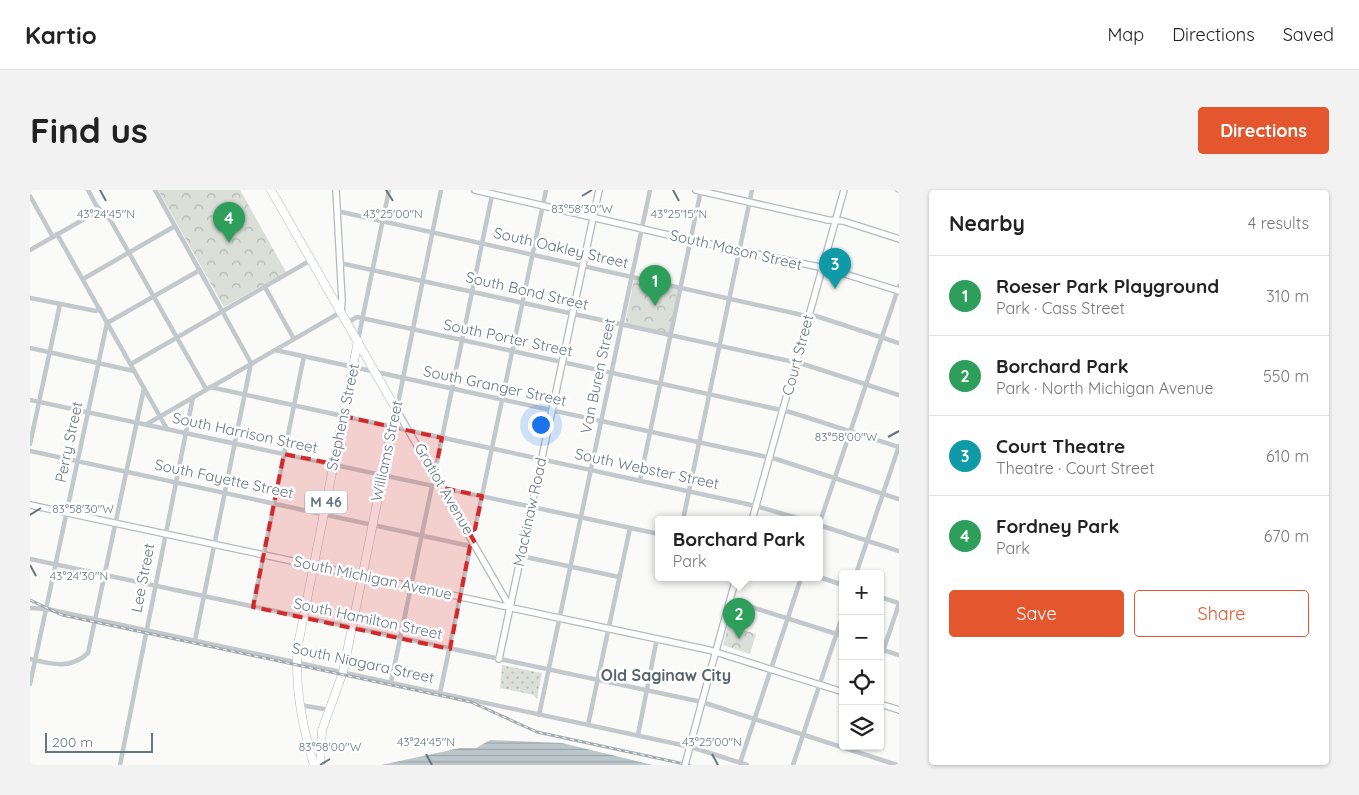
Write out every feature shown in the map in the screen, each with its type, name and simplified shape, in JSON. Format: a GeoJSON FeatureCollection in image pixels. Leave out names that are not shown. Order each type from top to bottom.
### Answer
{"type":"FeatureCollection","features":[{"type":"Feature","properties":{"kind":"highway","name":"Gratiot Avenue"},"geometry":{"type":"LineString","coordinates":[[271,190],[396,409]]}},
{"type":"Feature","properties":{"kind":"highway","name":"Stephens Street"},"geometry":{"type":"LineString","coordinates":[[300,705],[297,662],[302,617],[358,342]]}},
{"type":"Feature","properties":{"kind":"highway","name":"Williams Street"},"geometry":{"type":"LineString","coordinates":[[320,765],[320,736],[343,672],[396,409]]}},
{"type":"Feature","properties":{"kind":"highway","name":"M 46"},"geometry":{"type":"LineString","coordinates":[[300,705],[314,765]]}},
{"type":"Feature","properties":{"kind":"main road"},"geometry":{"type":"LineString","coordinates":[[336,190],[341,312]]}},
{"type":"Feature","properties":{"kind":"main road","name":"South Mason Street"},"geometry":{"type":"LineString","coordinates":[[476,190],[493,192],[543,206],[642,229],[822,268],[899,289]]}},
{"type":"Feature","properties":{"kind":"main road","name":"Mackinaw Road"},"geometry":{"type":"LineString","coordinates":[[499,659],[599,190]]}},
{"type":"Feature","properties":{"kind":"main road"},"geometry":{"type":"LineString","coordinates":[[700,190],[835,220],[899,239]]}},
{"type":"Feature","properties":{"kind":"main road","name":"Court Street"},"geometry":{"type":"LineString","coordinates":[[753,516],[844,190]]}},
{"type":"Feature","properties":{"kind":"main road","name":"Gratiot Avenue"},"geometry":{"type":"LineString","coordinates":[[396,409],[469,532],[473,544],[510,607]]}},
{"type":"Feature","properties":{"kind":"main road","name":"South Michigan Avenue"},"geometry":{"type":"LineString","coordinates":[[30,505],[716,651],[839,691]]}},
{"type":"Feature","properties":{"kind":"main road"},"geometry":{"type":"LineString","coordinates":[[685,765],[735,581]]}},
{"type":"Feature","properties":{"kind":"main road"},"geometry":{"type":"LineString","coordinates":[[883,705],[899,710]]}},
{"type":"Feature","properties":{"kind":"street"},"geometry":{"type":"LineString","coordinates":[[88,190],[100,210],[108,217],[177,338],[208,388]]}},
{"type":"Feature","properties":{"kind":"street"},"geometry":{"type":"LineString","coordinates":[[155,190],[251,363],[195,640]]}},
{"type":"Feature","properties":{"kind":"street","name":"Stephens Street"},"geometry":{"type":"LineString","coordinates":[[358,342],[389,190]]}},
{"type":"Feature","properties":{"kind":"street","name":"Williams Street"},"geometry":{"type":"LineString","coordinates":[[396,409],[441,190]]}},
{"type":"Feature","properties":{"kind":"street"},"geometry":{"type":"LineString","coordinates":[[469,532],[475,529],[546,190]]}},
{"type":"Feature","properties":{"kind":"street","name":"Van Buren Street"},"geometry":{"type":"LineString","coordinates":[[539,714],[650,190]]}},
{"type":"Feature","properties":{"kind":"street"},"geometry":{"type":"LineString","coordinates":[[640,480],[700,190]]}},
{"type":"Feature","properties":{"kind":"street"},"geometry":{"type":"LineString","coordinates":[[684,516],[752,190]]}},
{"type":"Feature","properties":{"kind":"street"},"geometry":{"type":"LineString","coordinates":[[431,467],[437,462],[493,192]]}},
{"type":"Feature","properties":{"kind":"street"},"geometry":{"type":"LineString","coordinates":[[30,196],[83,279],[167,429]]}},
{"type":"Feature","properties":{"kind":"street"},"geometry":{"type":"LineString","coordinates":[[30,250],[100,210]]}},
{"type":"Feature","properties":{"kind":"street","name":"South Oakley Street"},"geometry":{"type":"LineString","coordinates":[[337,211],[809,315],[899,343]]}},
{"type":"Feature","properties":{"kind":"street"},"geometry":{"type":"LineString","coordinates":[[83,279],[175,226]]}},
{"type":"Feature","properties":{"kind":"street"},"geometry":{"type":"LineString","coordinates":[[131,364],[311,260]]}},
{"type":"Feature","properties":{"kind":"street","name":"South Bond Street"},"geometry":{"type":"LineString","coordinates":[[340,263],[796,363],[899,394]]}},
{"type":"Feature","properties":{"kind":"street"},"geometry":{"type":"LineString","coordinates":[[107,323],[200,270]]}},
{"type":"Feature","properties":{"kind":"street"},"geometry":{"type":"LineString","coordinates":[[265,287],[294,339]]}},
{"type":"Feature","properties":{"kind":"street"},"geometry":{"type":"LineString","coordinates":[[822,516],[899,289]]}},
{"type":"Feature","properties":{"kind":"street"},"geometry":{"type":"LineString","coordinates":[[30,298],[96,311],[100,309]]}},
{"type":"Feature","properties":{"kind":"street"},"geometry":{"type":"LineString","coordinates":[[30,444],[60,304]]}},
{"type":"Feature","properties":{"kind":"street"},"geometry":{"type":"LineString","coordinates":[[147,424],[341,312]]}},
{"type":"Feature","properties":{"kind":"street","name":"South Porter Street"},"geometry":{"type":"LineString","coordinates":[[347,323],[357,317],[783,410],[899,446]]}},
{"type":"Feature","properties":{"kind":"street","name":"Perry Street"},"geometry":{"type":"LineString","coordinates":[[30,684],[33,660],[47,609],[107,323]]}},
{"type":"Feature","properties":{"kind":"street"},"geometry":{"type":"LineString","coordinates":[[30,348],[134,371]]}},
{"type":"Feature","properties":{"kind":"street","name":"South Granger Street"},"geometry":{"type":"LineString","coordinates":[[275,350],[769,458],[899,499]]}},
{"type":"Feature","properties":{"kind":"street"},"geometry":{"type":"LineString","coordinates":[[253,607],[304,356]]}},
{"type":"Feature","properties":{"kind":"street"},"geometry":{"type":"LineString","coordinates":[[33,660],[53,665],[67,665],[88,653],[144,388]]}},
{"type":"Feature","properties":{"kind":"street","name":"South Webster Street"},"geometry":{"type":"LineString","coordinates":[[208,388],[245,394],[640,480],[756,506],[790,516]]}},
{"type":"Feature","properties":{"kind":"street","name":"Lee Street"},"geometry":{"type":"LineString","coordinates":[[120,765],[145,630],[193,397]]}},
{"type":"Feature","properties":{"kind":"street","name":"South Harrison Street"},"geometry":{"type":"LineString","coordinates":[[30,400],[655,533]]}},
{"type":"Feature","properties":{"kind":"street"},"geometry":{"type":"LineString","coordinates":[[857,570],[899,446]]}},
{"type":"Feature","properties":{"kind":"street","name":"South Fayette Street"},"geometry":{"type":"LineString","coordinates":[[30,451],[422,535],[473,544]]}},
{"type":"Feature","properties":{"kind":"street"},"geometry":{"type":"LineString","coordinates":[[391,682],[432,486]]}},
{"type":"Feature","properties":{"kind":"street"},"geometry":{"type":"LineString","coordinates":[[823,526],[899,551]]}},
{"type":"Feature","properties":{"kind":"street"},"geometry":{"type":"LineString","coordinates":[[588,725],[630,528]]}},
{"type":"Feature","properties":{"kind":"street"},"geometry":{"type":"LineString","coordinates":[[440,693],[473,544]]}},
{"type":"Feature","properties":{"kind":"street"},"geometry":{"type":"LineString","coordinates":[[520,556],[619,577]]}},
{"type":"Feature","properties":{"kind":"street","name":"South Hamilton Street"},"geometry":{"type":"LineString","coordinates":[[30,559],[702,702],[839,745]]}},
{"type":"Feature","properties":{"kind":"street"},"geometry":{"type":"LineString","coordinates":[[823,578],[839,584]]}},
{"type":"Feature","properties":{"kind":"street"},"geometry":{"type":"LineString","coordinates":[[740,763],[800,581]]}},
{"type":"Feature","properties":{"kind":"street"},"geometry":{"type":"LineString","coordinates":[[884,598],[899,603],[884,644]]}},
{"type":"Feature","properties":{"kind":"street"},"geometry":{"type":"LineString","coordinates":[[729,600],[839,635]]}},
{"type":"Feature","properties":{"kind":"street","name":"South Niagara Street"},"geometry":{"type":"LineString","coordinates":[[30,608],[47,609],[96,619],[638,735],[691,747],[747,765]]}},
{"type":"Feature","properties":{"kind":"street"},"geometry":{"type":"LineString","coordinates":[[793,765],[843,615]]}},
{"type":"Feature","properties":{"kind":"street"},"geometry":{"type":"LineString","coordinates":[[638,735],[657,638]]}},
{"type":"Feature","properties":{"kind":"street"},"geometry":{"type":"LineString","coordinates":[[884,651],[899,655]]}},
{"type":"Feature","properties":{"kind":"street"},"geometry":{"type":"LineString","coordinates":[[300,705],[330,710]]}},
{"type":"Feature","properties":{"kind":"street","name":"South Hamilton Street"},"geometry":{"type":"LineString","coordinates":[[855,750],[897,765]]}},
{"type":"Feature","properties":{"kind":"highlighted area"},"geometry":{"type":"Polygon","coordinates":[[[343,416],[409,430],[442,438],[437,462],[431,468],[443,488],[482,496],[475,529],[469,532],[475,543],[470,546],[450,649],[253,607],[284,454],[334,464],[343,416]]]}},
{"type":"Feature","properties":{"kind":"green space"},"geometry":{"type":"Polygon","coordinates":[[[158,190],[240,190],[286,272],[224,307],[158,190]]]}},
{"type":"Feature","properties":{"kind":"green space"},"geometry":{"type":"Polygon","coordinates":[[[634,279],[678,289],[669,333],[625,324],[634,279]]]}},
{"type":"Feature","properties":{"kind":"green space"},"geometry":{"type":"Polygon","coordinates":[[[728,625],[756,634],[750,654],[723,645],[728,625]]]}},
{"type":"Feature","properties":{"kind":"green space"},"geometry":{"type":"Polygon","coordinates":[[[502,665],[542,673],[537,699],[534,695],[501,688],[500,690],[502,665]]]}},
{"type":"Feature","properties":{"kind":"shaded area"},"geometry":{"type":"Polygon","coordinates":[[[490,740],[562,743],[653,765],[381,765],[460,748],[476,748],[490,740]]]}},
{"type":"Feature","properties":{"kind":"railway"},"geometry":{"type":"LineString","coordinates":[[30,600],[62,615],[471,702],[537,732],[689,765]]}},
{"type":"Feature","properties":{"kind":"place","name":"Fordney Park"},"geometry":{"type":"Point","coordinates":[229,243]}},
{"type":"Feature","properties":{"kind":"place","name":"Court Theatre"},"geometry":{"type":"Point","coordinates":[835,289]}},
{"type":"Feature","properties":{"kind":"place","name":"Roeser Park Playground"},"geometry":{"type":"Point","coordinates":[655,306]}},
{"type":"Feature","properties":{"kind":"place","name":"Borchard Park"},"geometry":{"type":"Point","coordinates":[739,639]}},
{"type":"Feature","properties":{"kind":"district","name":"Old Saginaw City"},"geometry":{"type":"Point","coordinates":[666,675]}}]}
